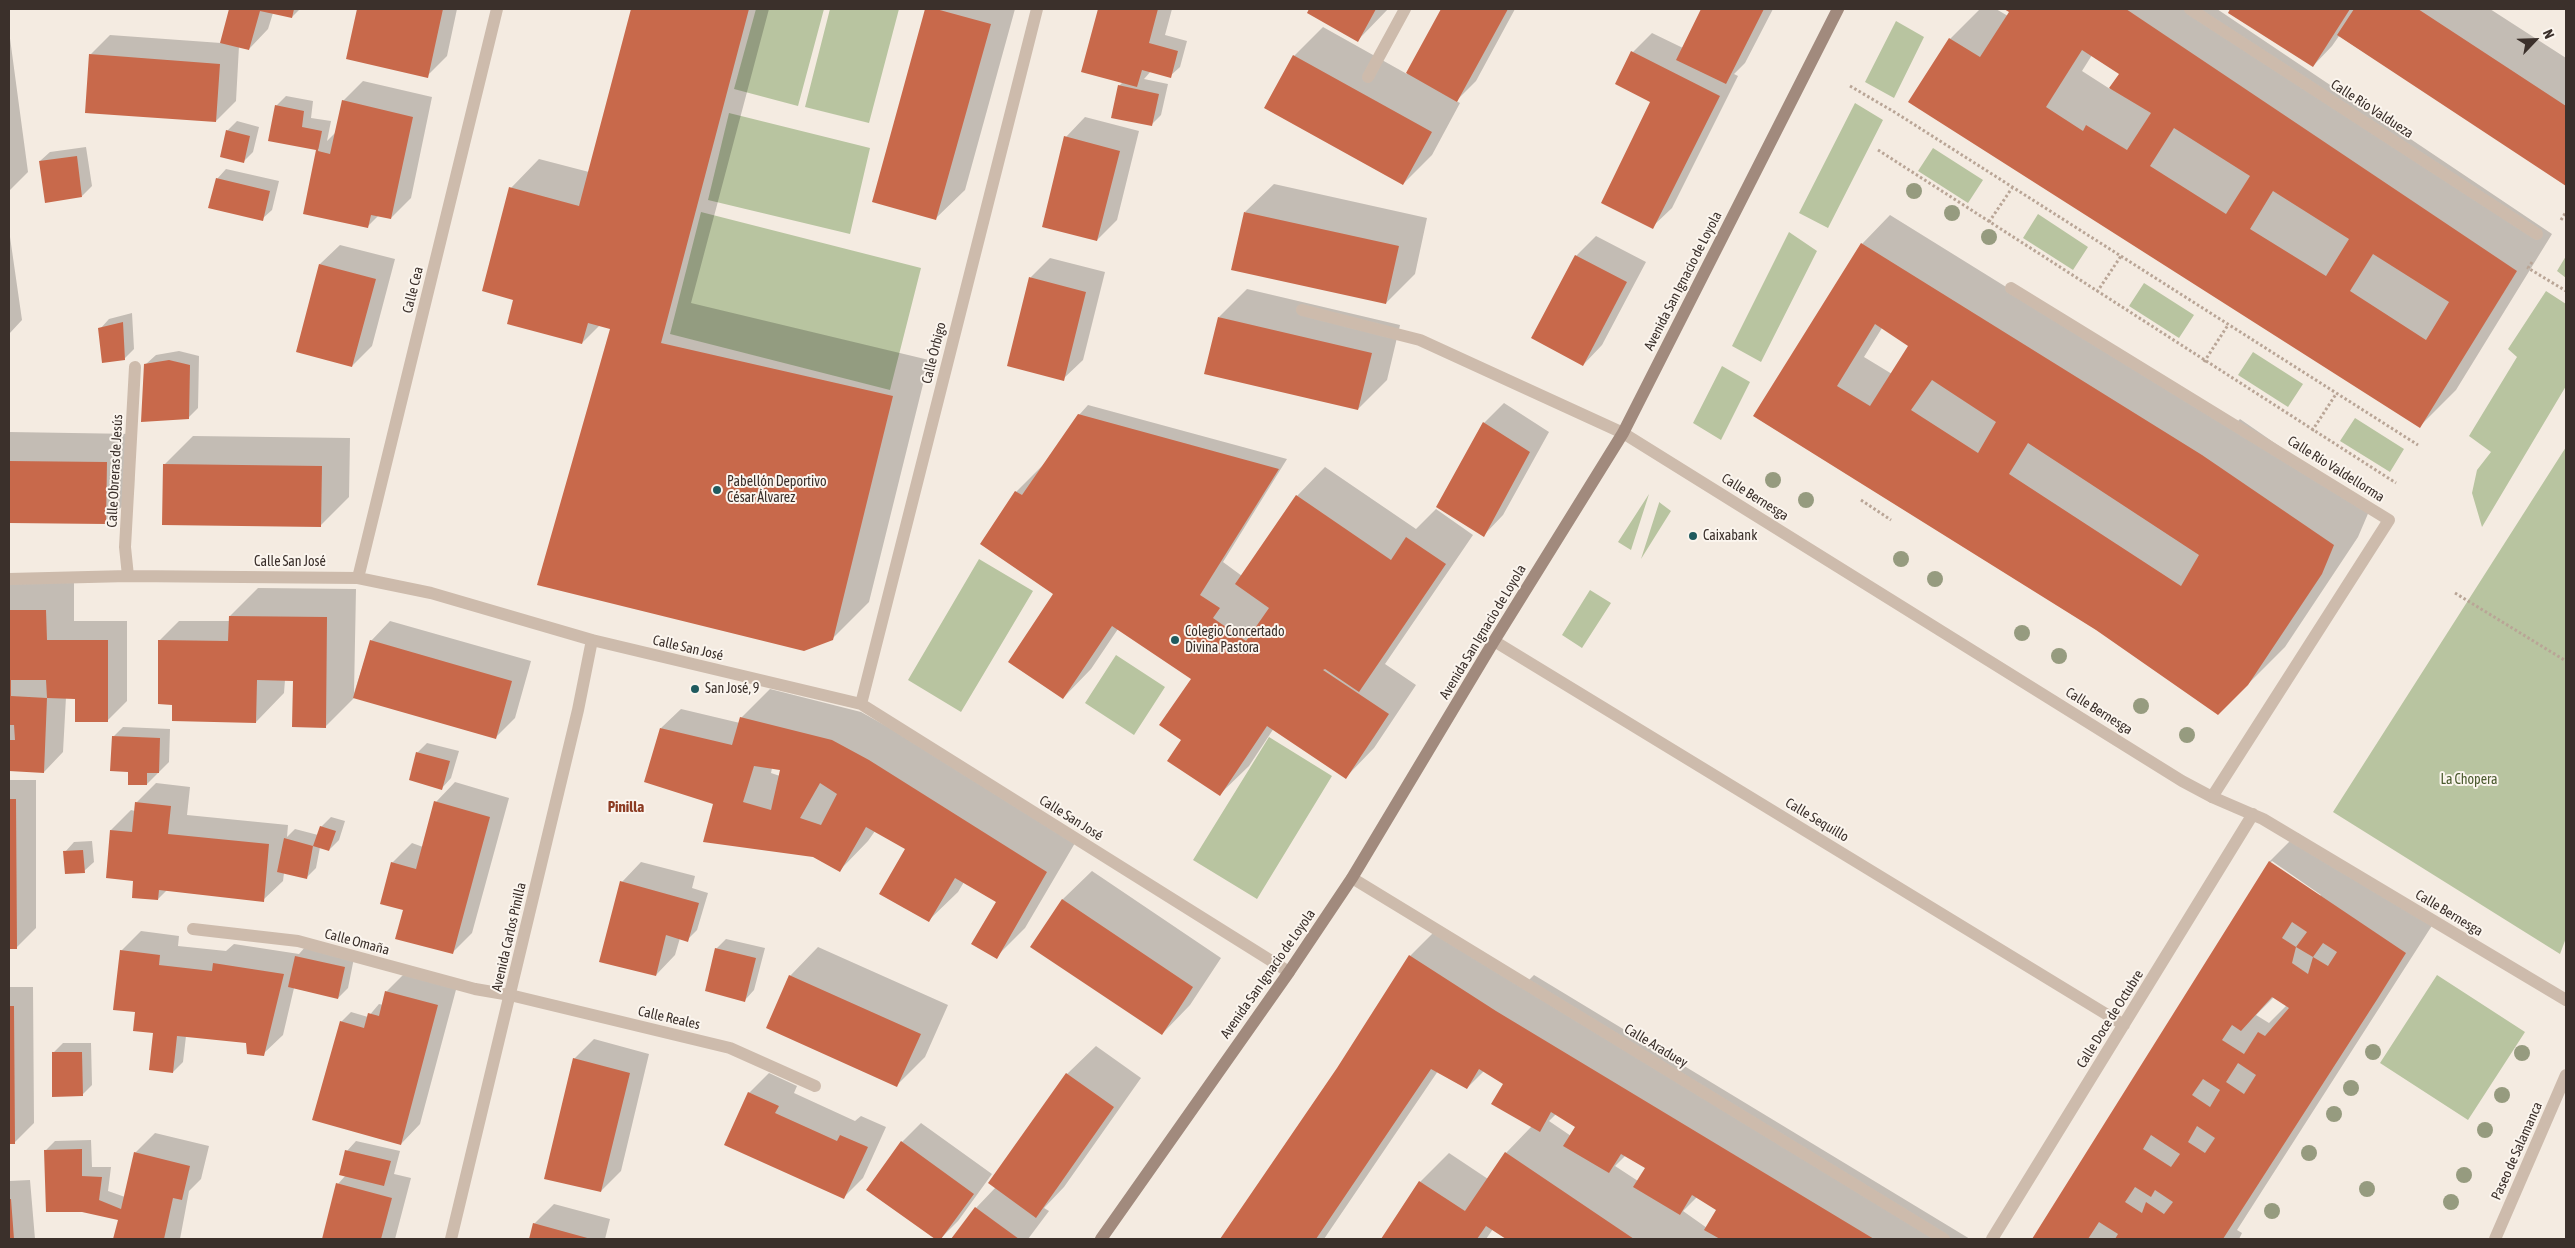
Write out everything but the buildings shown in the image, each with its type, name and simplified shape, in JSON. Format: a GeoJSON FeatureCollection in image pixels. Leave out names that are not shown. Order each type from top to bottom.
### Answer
{"type":"FeatureCollection","features":[{"type":"Feature","properties":{"kind":"main road","name":"Avenida San Ignacio de Loyola"},"geometry":{"type":"LineString","coordinates":[[1101,1239],[1289,972],[1352,878],[1494,641],[1624,433],[1838,9]]}},
{"type":"Feature","properties":{"kind":"street","name":"Calle Cea"},"geometry":{"type":"LineString","coordinates":[[358,578],[497,9]]}},
{"type":"Feature","properties":{"kind":"street","name":"Calle Órbigo"},"geometry":{"type":"LineString","coordinates":[[861,704],[1037,9]]}},
{"type":"Feature","properties":{"kind":"street"},"geometry":{"type":"LineString","coordinates":[[1368,77],[1405,9]]}},
{"type":"Feature","properties":{"kind":"street","name":"Calle Río Valdueza"},"geometry":{"type":"LineString","coordinates":[[2190,9],[2538,234]]}},
{"type":"Feature","properties":{"kind":"street","name":"Calle Río Valdellorma"},"geometry":{"type":"LineString","coordinates":[[2011,288],[2390,520],[2212,797]]}},
{"type":"Feature","properties":{"kind":"street","name":"Calle Bernesga"},"geometry":{"type":"LineString","coordinates":[[1302,310],[1420,340],[1624,433],[2212,797],[2253,814],[2566,1000]]}},
{"type":"Feature","properties":{"kind":"street","name":"Calle Obreras de Jesús"},"geometry":{"type":"LineString","coordinates":[[128,576],[125,547],[135,367]]}},
{"type":"Feature","properties":{"kind":"street","name":"Calle San José"},"geometry":{"type":"LineString","coordinates":[[9,579],[128,576],[358,578],[431,593],[592,640],[861,704],[1289,972]]}},
{"type":"Feature","properties":{"kind":"street","name":"Avenida Carlos Pinilla"},"geometry":{"type":"LineString","coordinates":[[450,1239],[510,995],[592,640]]}},
{"type":"Feature","properties":{"kind":"street","name":"Calle Sequillo"},"geometry":{"type":"LineString","coordinates":[[1494,641],[2124,1025]]}},
{"type":"Feature","properties":{"kind":"street","name":"Calle Doce de Octubre"},"geometry":{"type":"LineString","coordinates":[[1992,1239],[2253,814]]}},
{"type":"Feature","properties":{"kind":"street","name":"Calle Araduey"},"geometry":{"type":"LineString","coordinates":[[1352,878],[1944,1239]]}},
{"type":"Feature","properties":{"kind":"street","name":"Calle Omaña"},"geometry":{"type":"LineString","coordinates":[[193,929],[298,941],[475,989],[510,995]]}},
{"type":"Feature","properties":{"kind":"street","name":"Calle Reales"},"geometry":{"type":"LineString","coordinates":[[510,995],[730,1048],[815,1086]]}},
{"type":"Feature","properties":{"kind":"street","name":"Paseo de Salamanca"},"geometry":{"type":"LineString","coordinates":[[2495,1239],[2566,1075]]}},
{"type":"Feature","properties":{"kind":"path"},"geometry":{"type":"LineString","coordinates":[[1850,86],[1896,113],[2418,445]]}},
{"type":"Feature","properties":{"kind":"path"},"geometry":{"type":"LineString","coordinates":[[1878,150],[2312,432],[2396,483]]}},
{"type":"Feature","properties":{"kind":"path"},"geometry":{"type":"LineString","coordinates":[[1989,222],[2012,188]]}},
{"type":"Feature","properties":{"kind":"path"},"geometry":{"type":"LineString","coordinates":[[2097,292],[2121,256]]}},
{"type":"Feature","properties":{"kind":"path"},"geometry":{"type":"LineString","coordinates":[[2528,268],[2566,291]]}},
{"type":"Feature","properties":{"kind":"path"},"geometry":{"type":"LineString","coordinates":[[2204,362],[2228,325]]}},
{"type":"Feature","properties":{"kind":"path"},"geometry":{"type":"LineString","coordinates":[[2312,432],[2336,394]]}},
{"type":"Feature","properties":{"kind":"path"},"geometry":{"type":"LineString","coordinates":[[1861,500],[1891,520]]}},
{"type":"Feature","properties":{"kind":"path"},"geometry":{"type":"LineString","coordinates":[[2455,593],[2566,661]]}},
{"type":"Feature","properties":{"kind":"green space"},"geometry":{"type":"Polygon","coordinates":[[[756,9],[824,9],[798,106],[734,89],[756,9]]]}},
{"type":"Feature","properties":{"kind":"green space"},"geometry":{"type":"Polygon","coordinates":[[[830,9],[899,9],[869,123],[805,107],[830,9]]]}},
{"type":"Feature","properties":{"kind":"green space"},"geometry":{"type":"Polygon","coordinates":[[[1896,21],[1924,37],[1894,98],[1865,82],[1896,21]]]}},
{"type":"Feature","properties":{"kind":"green space"},"geometry":{"type":"Polygon","coordinates":[[[1855,103],[1883,120],[1828,228],[1799,213],[1855,103]]]}},
{"type":"Feature","properties":{"kind":"green space"},"geometry":{"type":"Polygon","coordinates":[[[729,113],[870,148],[850,234],[708,200],[729,113]]]}},
{"type":"Feature","properties":{"kind":"green space"},"geometry":{"type":"Polygon","coordinates":[[[1933,148],[1983,180],[1968,203],[1918,171],[1933,148]]]}},
{"type":"Feature","properties":{"kind":"green space"},"geometry":{"type":"Polygon","coordinates":[[[701,212],[921,268],[890,390],[670,334],[701,212]]]}},
{"type":"Feature","properties":{"kind":"green space"},"geometry":{"type":"Polygon","coordinates":[[[2038,214],[2088,247],[2073,270],[2023,238],[2038,214]]]}},
{"type":"Feature","properties":{"kind":"green space"},"geometry":{"type":"Polygon","coordinates":[[[1789,232],[1817,251],[1761,362],[1732,346],[1789,232]]]}},
{"type":"Feature","properties":{"kind":"green space"},"geometry":{"type":"Polygon","coordinates":[[[2566,256],[2566,278],[2557,271],[2566,256]]]}},
{"type":"Feature","properties":{"kind":"green space"},"geometry":{"type":"Polygon","coordinates":[[[2144,283],[2194,315],[2179,338],[2129,306],[2144,283]]]}},
{"type":"Feature","properties":{"kind":"green space"},"geometry":{"type":"Polygon","coordinates":[[[2546,291],[2566,304],[2566,386],[2482,527],[2472,493],[2477,470],[2491,452],[2469,436],[2517,357],[2508,349],[2546,291]]]}},
{"type":"Feature","properties":{"kind":"green space"},"geometry":{"type":"Polygon","coordinates":[[[2253,352],[2303,384],[2288,407],[2238,375],[2253,352]]]}},
{"type":"Feature","properties":{"kind":"green space"},"geometry":{"type":"Polygon","coordinates":[[[1722,366],[1750,382],[1721,440],[1693,423],[1722,366]]]}},
{"type":"Feature","properties":{"kind":"green space"},"geometry":{"type":"Polygon","coordinates":[[[2355,418],[2404,449],[2390,472],[2340,441],[2355,418]]]}},
{"type":"Feature","properties":{"kind":"green space","name":"La Chopera"},"geometry":{"type":"Polygon","coordinates":[[[2566,447],[2566,938],[2560,954],[2333,812],[2566,447]]]}},
{"type":"Feature","properties":{"kind":"green space"},"geometry":{"type":"Polygon","coordinates":[[[1649,494],[1631,550],[1618,542],[1649,494]]]}},
{"type":"Feature","properties":{"kind":"green space"},"geometry":{"type":"Polygon","coordinates":[[[1659,503],[1671,511],[1641,559],[1659,503]]]}},
{"type":"Feature","properties":{"kind":"green space"},"geometry":{"type":"Polygon","coordinates":[[[979,559],[1033,591],[961,712],[908,680],[979,559]]]}},
{"type":"Feature","properties":{"kind":"green space"},"geometry":{"type":"Polygon","coordinates":[[[1590,590],[1611,603],[1582,648],[1562,635],[1590,590]]]}},
{"type":"Feature","properties":{"kind":"green space"},"geometry":{"type":"Polygon","coordinates":[[[1116,655],[1165,687],[1134,735],[1085,703],[1116,655]]]}},
{"type":"Feature","properties":{"kind":"green space"},"geometry":{"type":"Polygon","coordinates":[[[1269,737],[1332,776],[1257,899],[1193,860],[1269,737]]]}},
{"type":"Feature","properties":{"kind":"green space"},"geometry":{"type":"Polygon","coordinates":[[[2437,975],[2525,1032],[2468,1120],[2380,1063],[2437,975]]]}},
{"type":"Feature","properties":{"kind":"place","name":"Pabellón Deportivo César Álvarez"},"geometry":{"type":"Point","coordinates":[717,490]}},
{"type":"Feature","properties":{"kind":"place","name":"Caixabank"},"geometry":{"type":"Point","coordinates":[1693,536]}},
{"type":"Feature","properties":{"kind":"place","name":"Colegio Concertado Divina Pastora"},"geometry":{"type":"Point","coordinates":[1175,640]}},
{"type":"Feature","properties":{"kind":"place","name":"San José, 9"},"geometry":{"type":"Point","coordinates":[695,689]}},
{"type":"Feature","properties":{"kind":"district","name":"Pinilla"},"geometry":{"type":"Point","coordinates":[626,807]}}]}
